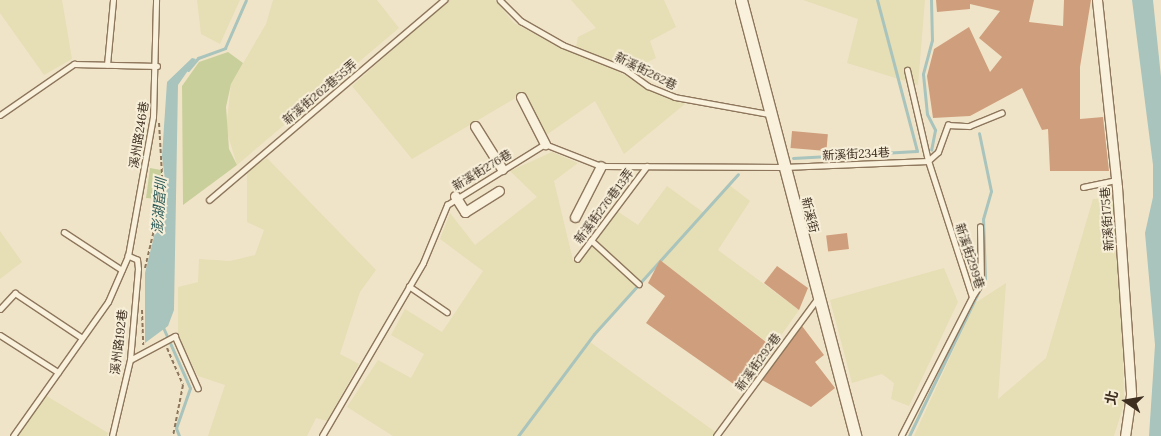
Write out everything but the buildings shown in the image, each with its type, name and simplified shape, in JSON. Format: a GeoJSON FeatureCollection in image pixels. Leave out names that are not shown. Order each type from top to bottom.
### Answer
{"type":"FeatureCollection","features":[{"type":"Feature","properties":{"kind":"street","name":"新溪街"},"geometry":{"type":"LineString","coordinates":[[741,0],[816,299],[855,436]]}},
{"type":"Feature","properties":{"kind":"street","name":"新溪街175巷"},"geometry":{"type":"LineString","coordinates":[[1097,0],[1116,180],[1131,395],[1125,436]]}},
{"type":"Feature","properties":{"kind":"street"},"geometry":{"type":"LineString","coordinates":[[521,97],[545,144]]}},
{"type":"Feature","properties":{"kind":"street"},"geometry":{"type":"LineString","coordinates":[[475,126],[502,169]]}},
{"type":"Feature","properties":{"kind":"street"},"geometry":{"type":"LineString","coordinates":[[575,217],[601,166]]}},
{"type":"Feature","properties":{"kind":"street"},"geometry":{"type":"LineString","coordinates":[[455,196],[465,212],[499,191]]}},
{"type":"Feature","properties":{"kind":"lane"},"geometry":{"type":"LineString","coordinates":[[107,65],[113,0]]}},
{"type":"Feature","properties":{"kind":"lane","name":"溪州路246巷"},"geometry":{"type":"LineString","coordinates":[[13,436],[81,337],[108,302],[128,256],[152,121],[157,66],[156,0]]}},
{"type":"Feature","properties":{"kind":"lane","name":"新溪街262巷55弄"},"geometry":{"type":"LineString","coordinates":[[210,200],[444,0]]}},
{"type":"Feature","properties":{"kind":"lane","name":"新溪街262巷"},"geometry":{"type":"LineString","coordinates":[[500,0],[521,20],[555,40],[626,70],[648,86],[675,97],[770,114]]}},
{"type":"Feature","properties":{"kind":"lane"},"geometry":{"type":"LineString","coordinates":[[0,115],[74,64],[157,66]]}},
{"type":"Feature","properties":{"kind":"lane","name":"新溪街299巷"},"geometry":{"type":"LineString","coordinates":[[901,436],[972,297],[928,161],[907,70]]}},
{"type":"Feature","properties":{"kind":"lane"},"geometry":{"type":"LineString","coordinates":[[928,161],[938,152],[948,125],[969,126],[1002,113]]}},
{"type":"Feature","properties":{"kind":"lane"},"geometry":{"type":"LineString","coordinates":[[545,144],[601,166],[784,167]]}},
{"type":"Feature","properties":{"kind":"lane","name":"新溪街276巷"},"geometry":{"type":"LineString","coordinates":[[322,436],[409,286],[455,196],[545,144]]}},
{"type":"Feature","properties":{"kind":"lane","name":"新溪街234巷"},"geometry":{"type":"LineString","coordinates":[[784,167],[928,161]]}},
{"type":"Feature","properties":{"kind":"lane","name":"新溪街276巷13弄"},"geometry":{"type":"LineString","coordinates":[[577,258],[647,166]]}},
{"type":"Feature","properties":{"kind":"lane"},"geometry":{"type":"LineString","coordinates":[[1083,187],[1116,180]]}},
{"type":"Feature","properties":{"kind":"lane"},"geometry":{"type":"LineString","coordinates":[[972,297],[981,282],[980,227]]}},
{"type":"Feature","properties":{"kind":"lane"},"geometry":{"type":"LineString","coordinates":[[64,232],[122,270]]}},
{"type":"Feature","properties":{"kind":"lane"},"geometry":{"type":"LineString","coordinates":[[591,240],[639,284]]}},
{"type":"Feature","properties":{"kind":"lane","name":"溪州路192巷"},"geometry":{"type":"LineString","coordinates":[[112,436],[130,360],[138,268],[137,260],[128,256]]}},
{"type":"Feature","properties":{"kind":"lane"},"geometry":{"type":"LineString","coordinates":[[409,286],[447,312]]}},
{"type":"Feature","properties":{"kind":"lane"},"geometry":{"type":"LineString","coordinates":[[0,310],[15,293],[81,337]]}},
{"type":"Feature","properties":{"kind":"lane","name":"新溪街292巷"},"geometry":{"type":"LineString","coordinates":[[716,436],[816,299]]}},
{"type":"Feature","properties":{"kind":"lane"},"geometry":{"type":"LineString","coordinates":[[0,335],[58,372]]}},
{"type":"Feature","properties":{"kind":"lane"},"geometry":{"type":"LineString","coordinates":[[130,360],[174,336],[198,388]]}},
{"type":"Feature","properties":{"kind":"path"},"geometry":{"type":"LineString","coordinates":[[144,274],[163,192],[162,123],[152,121]]}},
{"type":"Feature","properties":{"kind":"path"},"geometry":{"type":"LineString","coordinates":[[142,303],[143,346],[150,343]]}},
{"type":"Feature","properties":{"kind":"path"},"geometry":{"type":"LineString","coordinates":[[164,342],[183,385],[174,436]]}},
{"type":"Feature","properties":{"kind":"shaded area"},"geometry":{"type":"Polygon","coordinates":[[[0,0],[62,0],[72,59],[44,75],[0,13],[0,0]]]}},
{"type":"Feature","properties":{"kind":"shaded area"},"geometry":{"type":"Polygon","coordinates":[[[197,0],[240,0],[220,44],[201,34],[197,0]]]}},
{"type":"Feature","properties":{"kind":"shaded area"},"geometry":{"type":"Polygon","coordinates":[[[273,0],[377,0],[399,28],[237,165],[226,129],[231,84],[266,24],[273,0]]]}},
{"type":"Feature","properties":{"kind":"shaded area"},"geometry":{"type":"Polygon","coordinates":[[[448,0],[495,0],[514,23],[553,44],[608,65],[651,91],[685,104],[624,154],[595,101],[545,136],[524,93],[412,159],[352,86],[448,0]]]}},
{"type":"Feature","properties":{"kind":"shaded area"},"geometry":{"type":"Polygon","coordinates":[[[571,0],[664,0],[676,27],[650,41],[656,58],[633,69],[576,47],[578,37],[596,28],[571,0]]]}},
{"type":"Feature","properties":{"kind":"shaded area"},"geometry":{"type":"Polygon","coordinates":[[[803,0],[925,0],[918,85],[847,63],[858,19],[803,0]]]}},
{"type":"Feature","properties":{"kind":"shaded area"},"geometry":{"type":"Polygon","coordinates":[[[552,152],[578,163],[554,181],[573,260],[614,209],[638,225],[667,186],[704,213],[728,184],[750,201],[718,250],[799,310],[773,347],[660,260],[590,342],[721,436],[393,436],[347,407],[378,360],[411,378],[424,354],[391,335],[405,309],[442,332],[483,271],[440,239],[450,213],[475,245],[537,197],[510,171],[552,152]]]}},
{"type":"Feature","properties":{"kind":"shaded area"},"geometry":{"type":"Polygon","coordinates":[[[267,158],[376,270],[360,292],[340,354],[359,364],[327,421],[316,418],[307,436],[208,436],[225,385],[198,376],[178,338],[178,287],[198,282],[199,259],[230,261],[255,255],[264,230],[247,222],[247,171],[267,158]]]}},
{"type":"Feature","properties":{"kind":"shaded area"},"geometry":{"type":"Polygon","coordinates":[[[1112,198],[1121,263],[1124,404],[1114,436],[914,436],[975,303],[1006,283],[998,399],[1046,358],[1093,199],[1112,198]]]}},
{"type":"Feature","properties":{"kind":"shaded area"},"geometry":{"type":"Polygon","coordinates":[[[0,231],[22,262],[0,279],[0,231]]]}},
{"type":"Feature","properties":{"kind":"shaded area"},"geometry":{"type":"Polygon","coordinates":[[[944,268],[958,302],[909,406],[891,399],[894,383],[882,374],[852,383],[830,300],[944,268]]]}},
{"type":"Feature","properties":{"kind":"shaded area"},"geometry":{"type":"Polygon","coordinates":[[[45,395],[108,433],[107,436],[18,436],[45,395]]]}},
{"type":"Feature","properties":{"kind":"green space"},"geometry":{"type":"Polygon","coordinates":[[[228,52],[243,63],[231,84],[226,107],[229,149],[237,165],[183,205],[182,86],[199,62],[228,52]]]}},
{"type":"Feature","properties":{"kind":"green space"},"geometry":{"type":"Polygon","coordinates":[[[150,168],[161,170],[159,199],[146,198],[150,168]]]}},
{"type":"Feature","properties":{"kind":"water"},"geometry":{"type":"Polygon","coordinates":[[[1132,0],[1153,0],[1161,77],[1161,436],[1149,436],[1155,345],[1145,233],[1153,197],[1153,165],[1132,0]]]}},
{"type":"Feature","properties":{"kind":"water"},"geometry":{"type":"Polygon","coordinates":[[[192,58],[196,59],[178,85],[174,310],[168,326],[145,343],[145,273],[166,188],[162,156],[167,82],[192,58]]]}},
{"type":"Feature","properties":{"kind":"waterway","name":"澎湖窟圳"},"geometry":{"type":"LineString","coordinates":[[188,70],[198,58],[225,48],[246,0]]}},
{"type":"Feature","properties":{"kind":"waterway"},"geometry":{"type":"LineString","coordinates":[[793,158],[917,151],[877,0]]}},
{"type":"Feature","properties":{"kind":"waterway"},"geometry":{"type":"LineString","coordinates":[[931,0],[932,40],[923,74],[927,114],[935,130],[931,150]]}},
{"type":"Feature","properties":{"kind":"waterway"},"geometry":{"type":"LineString","coordinates":[[909,436],[985,278],[983,219],[991,191],[979,133]]}},
{"type":"Feature","properties":{"kind":"waterway"},"geometry":{"type":"LineString","coordinates":[[518,436],[594,334],[738,174]]}},
{"type":"Feature","properties":{"kind":"waterway","name":"澎湖窟圳"},"geometry":{"type":"LineString","coordinates":[[162,325],[190,388],[176,428],[179,436]]}}]}
